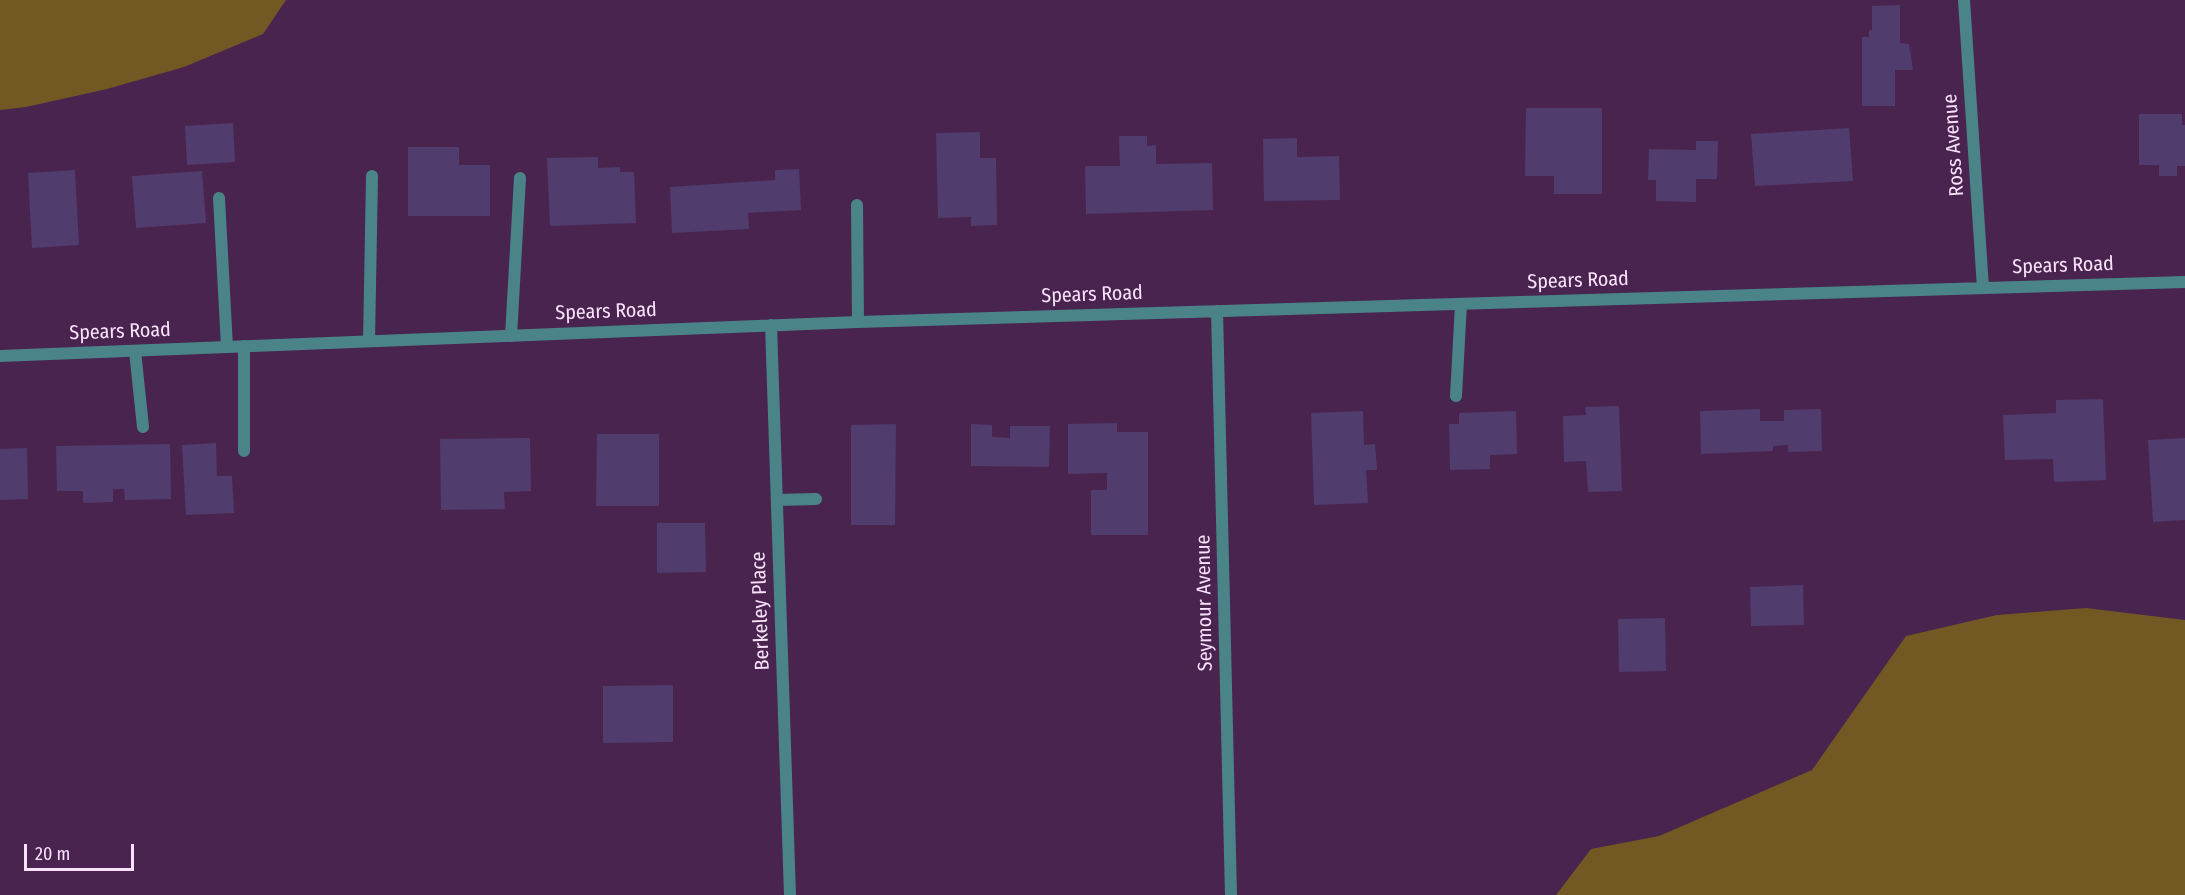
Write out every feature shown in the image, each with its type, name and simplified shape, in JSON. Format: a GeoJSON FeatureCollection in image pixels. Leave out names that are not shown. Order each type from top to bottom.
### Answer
{"type":"FeatureCollection","features":[{"type":"Feature","properties":{"kind":"street","name":"Ross Avenue"},"geometry":{"type":"LineString","coordinates":[[1964,0],[1983,288]]}},
{"type":"Feature","properties":{"kind":"street"},"geometry":{"type":"LineString","coordinates":[[369,341],[372,176]]}},
{"type":"Feature","properties":{"kind":"street"},"geometry":{"type":"LineString","coordinates":[[511,336],[520,178]]}},
{"type":"Feature","properties":{"kind":"street"},"geometry":{"type":"LineString","coordinates":[[219,198],[227,347]]}},
{"type":"Feature","properties":{"kind":"street"},"geometry":{"type":"LineString","coordinates":[[857,205],[858,322]]}},
{"type":"Feature","properties":{"kind":"street","name":"Spears Road"},"geometry":{"type":"LineString","coordinates":[[0,356],[858,322],[2185,282]]}},
{"type":"Feature","properties":{"kind":"street"},"geometry":{"type":"LineString","coordinates":[[1456,396],[1461,304]]}},
{"type":"Feature","properties":{"kind":"street","name":"Seymour Avenue"},"geometry":{"type":"LineString","coordinates":[[1217,311],[1231,895]]}},
{"type":"Feature","properties":{"kind":"street","name":"Berkeley Place"},"geometry":{"type":"LineString","coordinates":[[771,325],[790,895]]}},
{"type":"Feature","properties":{"kind":"street"},"geometry":{"type":"LineString","coordinates":[[244,346],[244,451]]}},
{"type":"Feature","properties":{"kind":"street"},"geometry":{"type":"LineString","coordinates":[[135,351],[143,427]]}},
{"type":"Feature","properties":{"kind":"street"},"geometry":{"type":"LineString","coordinates":[[777,500],[816,499]]}},
{"type":"Feature","properties":{"kind":"shaded area"},"geometry":{"type":"Polygon","coordinates":[[[0,0],[286,0],[263,34],[184,67],[107,89],[26,107],[0,110],[0,0]]]}},
{"type":"Feature","properties":{"kind":"shaded area"},"geometry":{"type":"Polygon","coordinates":[[[2086,608],[2185,620],[2185,895],[1556,895],[1591,849],[1659,836],[1812,770],[1906,636],[1997,615],[2086,608]]]}},
{"type":"Feature","properties":{"kind":"building"},"geometry":{"type":"Polygon","coordinates":[[[1900,5],[1900,43],[1909,44],[1913,70],[1895,70],[1895,106],[1862,106],[1862,37],[1869,37],[1869,30],[1872,30],[1872,6],[1900,5]]]}},
{"type":"Feature","properties":{"kind":"building"},"geometry":{"type":"Polygon","coordinates":[[[1526,108],[1602,108],[1602,194],[1554,194],[1554,176],[1525,176],[1526,108]]]}},
{"type":"Feature","properties":{"kind":"building"},"geometry":{"type":"Polygon","coordinates":[[[2139,114],[2182,114],[2182,125],[2185,125],[2185,166],[2177,166],[2177,176],[2159,176],[2159,165],[2139,165],[2139,114]]]}},
{"type":"Feature","properties":{"kind":"building"},"geometry":{"type":"Polygon","coordinates":[[[233,123],[235,162],[187,165],[185,126],[233,123]]]}},
{"type":"Feature","properties":{"kind":"building"},"geometry":{"type":"Polygon","coordinates":[[[1849,128],[1853,181],[1755,186],[1751,134],[1849,128]]]}},
{"type":"Feature","properties":{"kind":"building"},"geometry":{"type":"Polygon","coordinates":[[[980,132],[980,158],[996,158],[997,225],[971,226],[971,217],[938,218],[936,133],[980,132]]]}},
{"type":"Feature","properties":{"kind":"building"},"geometry":{"type":"Polygon","coordinates":[[[1119,136],[1147,136],[1147,146],[1156,145],[1156,164],[1212,163],[1213,210],[1086,214],[1085,166],[1120,166],[1119,136]]]}},
{"type":"Feature","properties":{"kind":"building"},"geometry":{"type":"Polygon","coordinates":[[[1297,138],[1297,157],[1339,156],[1340,200],[1264,201],[1263,139],[1297,138]]]}},
{"type":"Feature","properties":{"kind":"building"},"geometry":{"type":"Polygon","coordinates":[[[1696,141],[1718,141],[1717,179],[1696,179],[1696,202],[1656,201],[1656,180],[1648,180],[1649,149],[1696,150],[1696,141]]]}},
{"type":"Feature","properties":{"kind":"building"},"geometry":{"type":"Polygon","coordinates":[[[408,147],[459,147],[459,165],[490,165],[490,216],[408,216],[408,147]]]}},
{"type":"Feature","properties":{"kind":"building"},"geometry":{"type":"Polygon","coordinates":[[[598,157],[598,168],[620,167],[620,172],[634,172],[636,223],[550,226],[547,158],[598,157]]]}},
{"type":"Feature","properties":{"kind":"building"},"geometry":{"type":"Polygon","coordinates":[[[799,169],[801,210],[748,213],[749,229],[672,233],[670,187],[775,180],[775,170],[799,169]]]}},
{"type":"Feature","properties":{"kind":"building"},"geometry":{"type":"Polygon","coordinates":[[[75,170],[79,245],[32,248],[28,173],[75,170]]]}},
{"type":"Feature","properties":{"kind":"building"},"geometry":{"type":"Polygon","coordinates":[[[202,171],[206,223],[136,228],[132,176],[202,171]]]}},
{"type":"Feature","properties":{"kind":"building"},"geometry":{"type":"Polygon","coordinates":[[[2103,399],[2106,480],[2054,482],[2053,459],[2005,460],[2003,415],[2056,413],[2056,400],[2103,399]]]}},
{"type":"Feature","properties":{"kind":"building"},"geometry":{"type":"Polygon","coordinates":[[[1619,406],[1622,491],[1588,492],[1586,461],[1564,462],[1563,416],[1586,415],[1585,407],[1619,406]]]}},
{"type":"Feature","properties":{"kind":"building"},"geometry":{"type":"Polygon","coordinates":[[[1760,409],[1760,421],[1784,421],[1784,410],[1821,409],[1822,451],[1788,452],[1788,445],[1773,446],[1773,451],[1701,454],[1700,411],[1760,409]]]}},
{"type":"Feature","properties":{"kind":"building"},"geometry":{"type":"Polygon","coordinates":[[[1363,411],[1364,445],[1375,444],[1377,470],[1366,470],[1368,503],[1314,505],[1311,413],[1363,411]]]}},
{"type":"Feature","properties":{"kind":"building"},"geometry":{"type":"Polygon","coordinates":[[[1516,411],[1517,454],[1490,455],[1490,469],[1450,470],[1449,424],[1459,424],[1459,413],[1516,411]]]}},
{"type":"Feature","properties":{"kind":"building"},"geometry":{"type":"Polygon","coordinates":[[[1117,423],[1117,432],[1148,432],[1148,535],[1091,535],[1091,490],[1107,490],[1107,473],[1068,474],[1068,424],[1117,423]]]}},
{"type":"Feature","properties":{"kind":"building"},"geometry":{"type":"Polygon","coordinates":[[[896,424],[895,525],[851,525],[851,425],[896,424]]]}},
{"type":"Feature","properties":{"kind":"building"},"geometry":{"type":"Polygon","coordinates":[[[971,424],[992,425],[992,437],[1010,438],[1010,426],[1050,426],[1049,467],[971,466],[971,424]]]}},
{"type":"Feature","properties":{"kind":"building"},"geometry":{"type":"Polygon","coordinates":[[[597,434],[659,434],[659,506],[596,506],[597,434]]]}},
{"type":"Feature","properties":{"kind":"building"},"geometry":{"type":"Polygon","coordinates":[[[530,438],[531,491],[504,492],[505,509],[441,510],[440,439],[530,438]]]}},
{"type":"Feature","properties":{"kind":"building"},"geometry":{"type":"Polygon","coordinates":[[[2185,438],[2185,520],[2153,522],[2148,440],[2185,438]]]}},
{"type":"Feature","properties":{"kind":"building"},"geometry":{"type":"Polygon","coordinates":[[[216,443],[217,476],[232,476],[234,513],[186,515],[182,445],[216,443]]]}},
{"type":"Feature","properties":{"kind":"building"},"geometry":{"type":"Polygon","coordinates":[[[170,444],[171,499],[125,500],[124,489],[113,489],[113,502],[83,503],[83,491],[57,491],[56,446],[170,444]]]}},
{"type":"Feature","properties":{"kind":"building"},"geometry":{"type":"Polygon","coordinates":[[[27,448],[28,499],[0,500],[0,449],[27,448]]]}},
{"type":"Feature","properties":{"kind":"building"},"geometry":{"type":"Polygon","coordinates":[[[657,523],[705,523],[706,572],[657,573],[657,523]]]}},
{"type":"Feature","properties":{"kind":"building"},"geometry":{"type":"Polygon","coordinates":[[[1803,585],[1804,625],[1751,626],[1750,587],[1803,585]]]}},
{"type":"Feature","properties":{"kind":"building"},"geometry":{"type":"Polygon","coordinates":[[[1665,618],[1666,671],[1619,672],[1618,619],[1665,618]]]}},
{"type":"Feature","properties":{"kind":"building"},"geometry":{"type":"Polygon","coordinates":[[[673,685],[673,742],[603,743],[603,686],[673,685]]]}}]}
